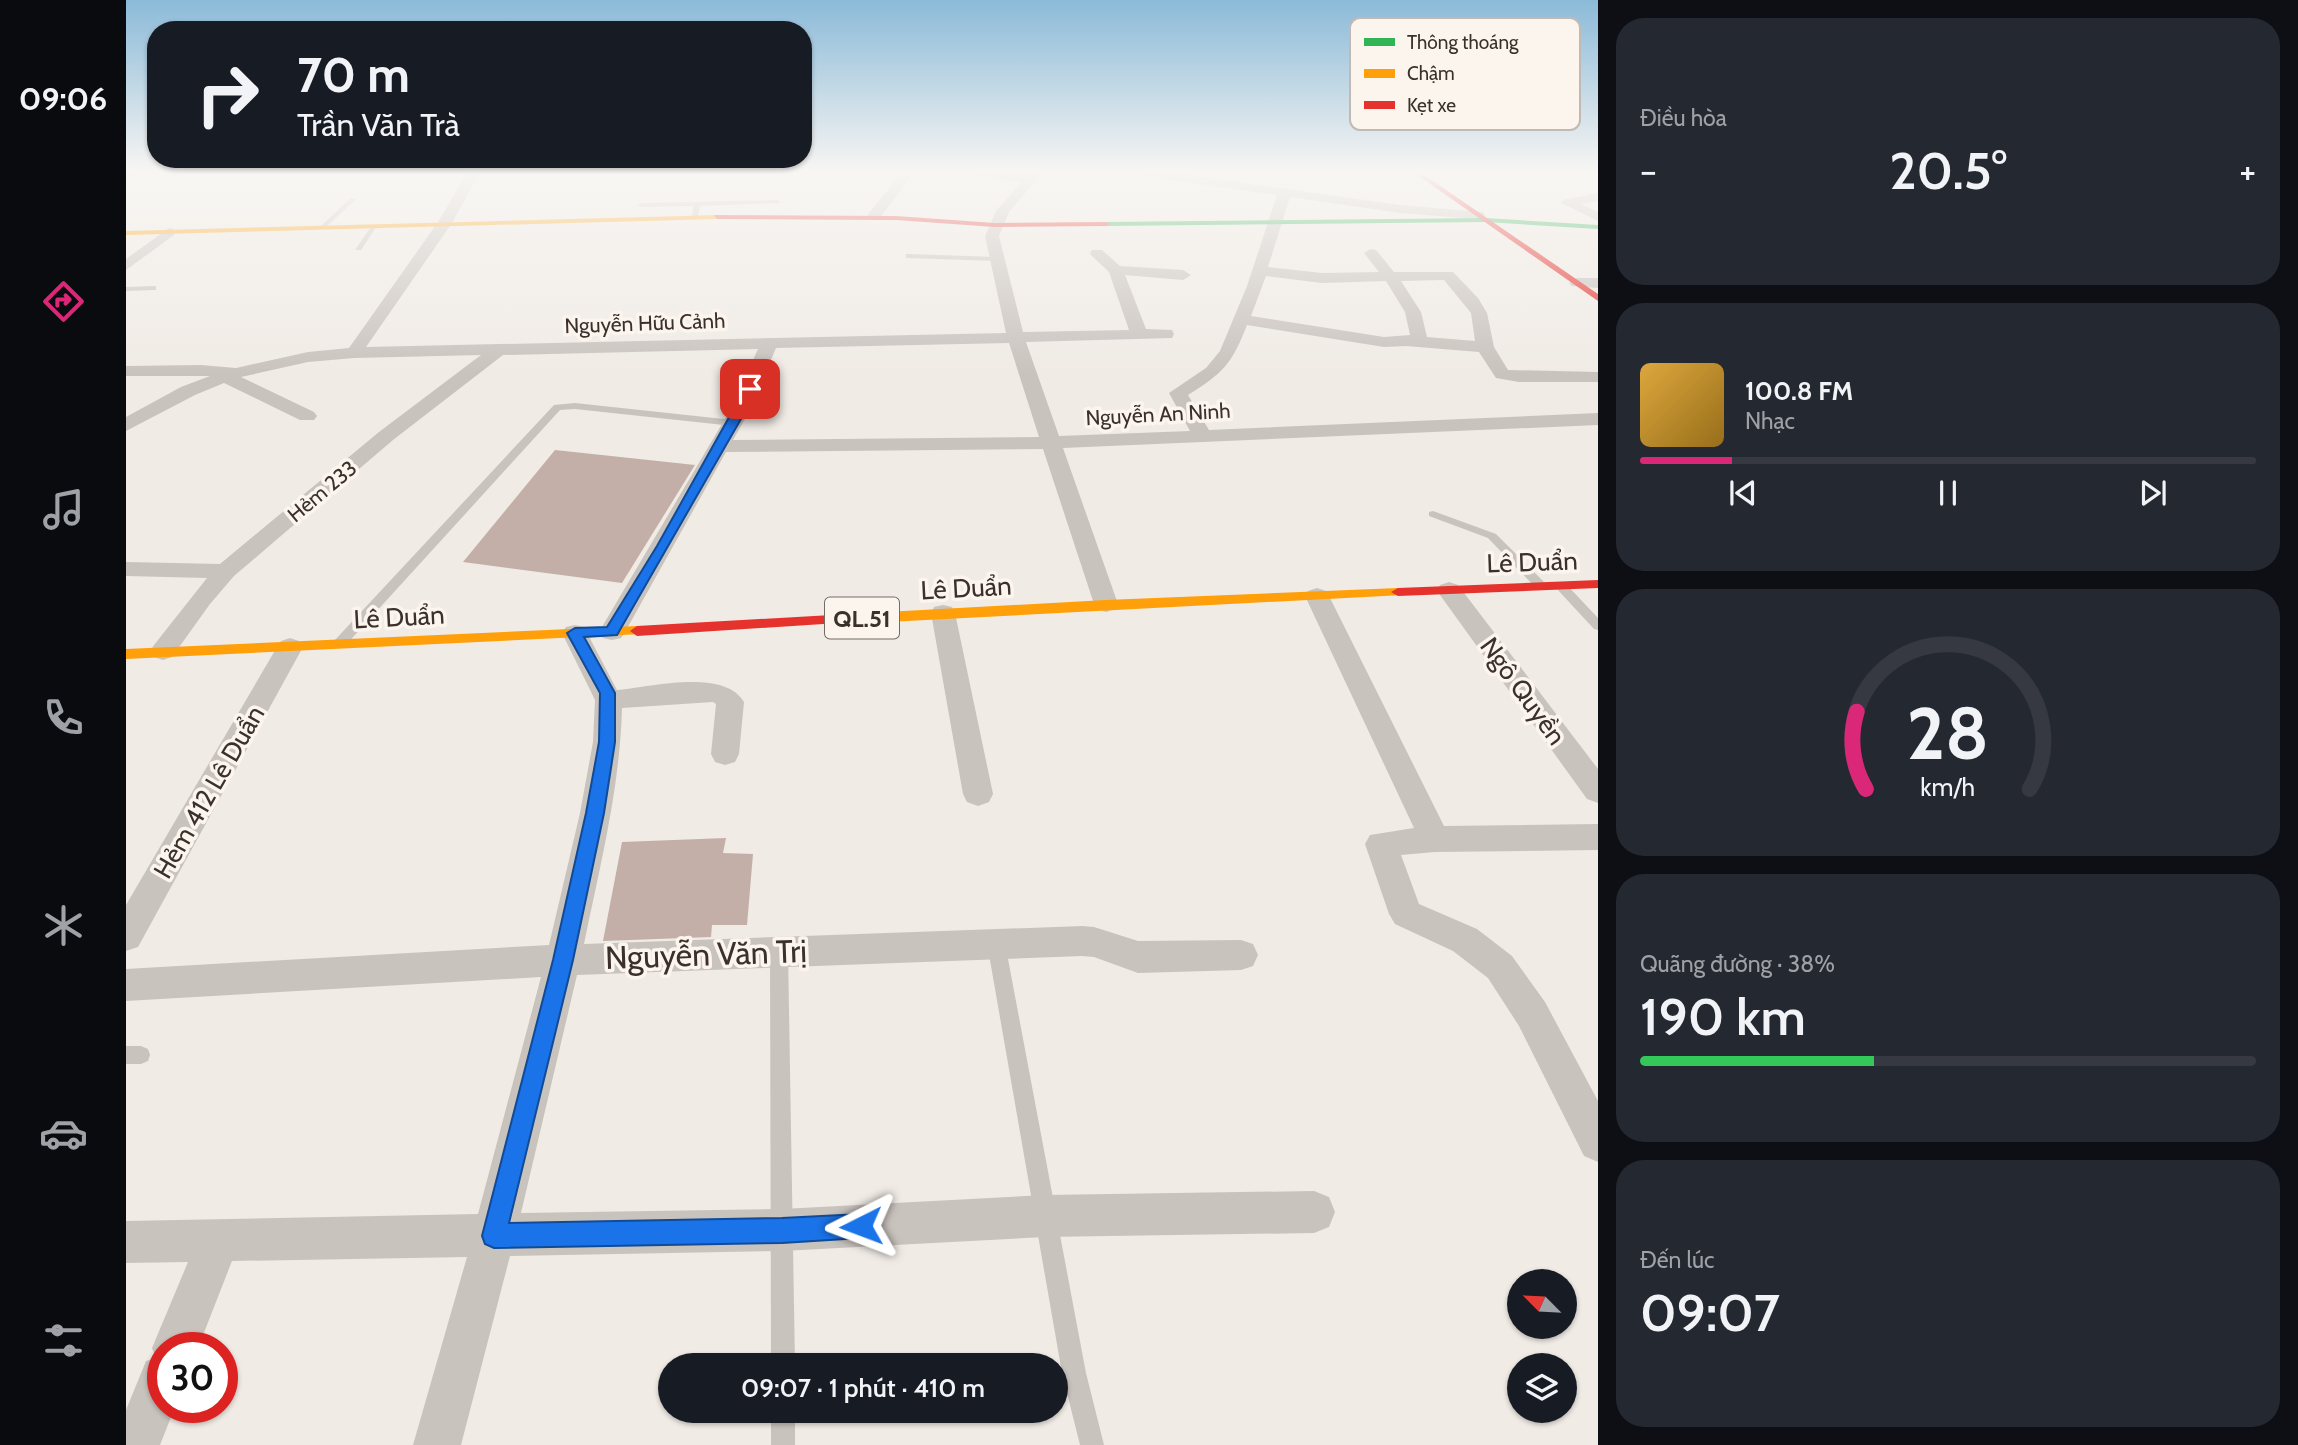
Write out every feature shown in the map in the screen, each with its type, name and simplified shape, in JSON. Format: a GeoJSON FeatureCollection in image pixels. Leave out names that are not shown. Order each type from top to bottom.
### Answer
{"type":"FeatureCollection","features":[{"type":"Feature","properties":{"kind":"street"},"geometry":{"type":"LineString","coordinates":[[126,266],[160,239]]}},
{"type":"Feature","properties":{"kind":"street"},"geometry":{"type":"LineString","coordinates":[[354,353],[433,239]]}},
{"type":"Feature","properties":{"kind":"street"},"geometry":{"type":"LineString","coordinates":[[993,239],[1015,336],[1049,443],[1106,604]]}},
{"type":"Feature","properties":{"kind":"street"},"geometry":{"type":"LineString","coordinates":[[1202,435],[1178,393],[1221,364],[1261,271],[1270,239]]}},
{"type":"Feature","properties":{"kind":"street"},"geometry":{"type":"LineString","coordinates":[[1513,239],[1598,298]]}},
{"type":"Feature","properties":{"kind":"street"},"geometry":{"type":"LineString","coordinates":[[1097,253],[1116,270],[1139,333]]}},
{"type":"Feature","properties":{"kind":"street"},"geometry":{"type":"LineString","coordinates":[[1371,253],[1411,304],[1418,322],[1419,337],[1407,341]]}},
{"type":"Feature","properties":{"kind":"street"},"geometry":{"type":"LineString","coordinates":[[1431,260],[1472,301],[1479,313],[1485,347],[1502,374],[1519,377],[1598,377]]}},
{"type":"Feature","properties":{"kind":"street"},"geometry":{"type":"LineString","coordinates":[[1116,270],[1183,275]]}},
{"type":"Feature","properties":{"kind":"street"},"geometry":{"type":"LineString","coordinates":[[1261,271],[1321,278],[1388,274],[1448,275]]}},
{"type":"Feature","properties":{"kind":"street"},"geometry":{"type":"LineString","coordinates":[[1577,283],[1598,283]]}},
{"type":"Feature","properties":{"kind":"street"},"geometry":{"type":"LineString","coordinates":[[1242,319],[1384,342],[1407,341],[1485,347]]}},
{"type":"Feature","properties":{"kind":"street","name":"Nguyễn Hữu Cảnh"},"geometry":{"type":"LineString","coordinates":[[126,371],[201,370],[230,375],[308,357],[354,353],[1166,334]]}},
{"type":"Feature","properties":{"kind":"street"},"geometry":{"type":"LineString","coordinates":[[612,632],[733,423],[770,342]]}},
{"type":"Feature","properties":{"kind":"street","name":"Hẻm 233"},"geometry":{"type":"LineString","coordinates":[[163,651],[201,599],[226,571],[386,436],[500,349]]}},
{"type":"Feature","properties":{"kind":"street"},"geometry":{"type":"LineString","coordinates":[[126,425],[188,391],[230,375],[307,416]]}},
{"type":"Feature","properties":{"kind":"street","name":"Nguyễn An Ninh"},"geometry":{"type":"LineString","coordinates":[[720,446],[1049,443],[1202,435],[1594,423]]}},
{"type":"Feature","properties":{"kind":"street"},"geometry":{"type":"LineString","coordinates":[[126,569],[226,571]]}},
{"type":"Feature","properties":{"kind":"street","name":"Lê Duẩn"},"geometry":{"type":"LineString","coordinates":[[126,654],[612,632],[1106,604],[1598,584]]}},
{"type":"Feature","properties":{"kind":"street","name":"Ngô Quyền"},"geometry":{"type":"LineString","coordinates":[[1450,590],[1598,791]]}},
{"type":"Feature","properties":{"kind":"street"},"geometry":{"type":"LineString","coordinates":[[1317,596],[1436,839]]}},
{"type":"Feature","properties":{"kind":"street"},"geometry":{"type":"LineString","coordinates":[[943,613],[978,794]]}},
{"type":"Feature","properties":{"kind":"street"},"geometry":{"type":"LineString","coordinates":[[437,1445],[494,1236],[563,960],[595,813],[607,742],[610,701],[575,633]]}},
{"type":"Feature","properties":{"kind":"street","name":"Hẻm 412 Lê Duẩn"},"geometry":{"type":"LineString","coordinates":[[126,936],[290,647]]}},
{"type":"Feature","properties":{"kind":"street"},"geometry":{"type":"LineString","coordinates":[[610,701],[712,691],[723,695],[730,702],[725,754]]}},
{"type":"Feature","properties":{"kind":"street"},"geometry":{"type":"LineString","coordinates":[[1598,837],[1436,839],[1381,844],[1401,904],[1408,914],[1465,940],[1500,967],[1532,1014],[1598,1142]]}},
{"type":"Feature","properties":{"kind":"street","name":"Nguyễn Văn Trị"},"geometry":{"type":"LineString","coordinates":[[126,985],[563,960],[996,943],[1082,941],[1139,957],[1241,956]]}},
{"type":"Feature","properties":{"kind":"street"},"geometry":{"type":"LineString","coordinates":[[126,1242],[782,1230],[1045,1216],[1314,1212]]}},
{"type":"Feature","properties":{"kind":"street"},"geometry":{"type":"LineString","coordinates":[[182,1332],[219,1241]]}},
{"type":"Feature","properties":{"kind":"street"},"geometry":{"type":"LineString","coordinates":[[136,1445],[147,1418]]}},
{"type":"Feature","properties":{"kind":"lane"},"geometry":{"type":"LineString","coordinates":[[358,247],[364,239]]}},
{"type":"Feature","properties":{"kind":"lane"},"geometry":{"type":"LineString","coordinates":[[909,256],[997,259]]}},
{"type":"Feature","properties":{"kind":"lane"},"geometry":{"type":"LineString","coordinates":[[126,289],[153,288]]}},
{"type":"Feature","properties":{"kind":"lane"},"geometry":{"type":"LineString","coordinates":[[339,644],[557,407],[733,423]]}},
{"type":"Feature","properties":{"kind":"lane"},"geometry":{"type":"LineString","coordinates":[[1433,514],[1492,536],[1542,587]]}},
{"type":"Feature","properties":{"kind":"lane"},"geometry":{"type":"LineString","coordinates":[[1561,586],[1598,626]]}},
{"type":"Feature","properties":{"kind":"lane"},"geometry":{"type":"LineString","coordinates":[[996,943],[1074,1373],[1092,1445]]}},
{"type":"Feature","properties":{"kind":"lane"},"geometry":{"type":"LineString","coordinates":[[779,951],[783,1353]]}},
{"type":"Feature","properties":{"kind":"lane"},"geometry":{"type":"LineString","coordinates":[[783,1423],[783,1445]]}},
{"type":"Feature","properties":{"kind":"building"},"geometry":{"type":"Polygon","coordinates":[[[555,450],[695,465],[622,583],[463,562],[555,450]]]}},
{"type":"Feature","properties":{"kind":"building"},"geometry":{"type":"Polygon","coordinates":[[[726,838],[723,853],[753,854],[747,925],[712,925],[711,937],[603,941],[622,842],[726,838]]]}},
{"type":"Feature","properties":{"kind":"traffic: slow"},"geometry":{"type":"LineString","coordinates":[[849,619],[1106,604],[1398,592]]}},
{"type":"Feature","properties":{"kind":"traffic: slow"},"geometry":{"type":"LineString","coordinates":[[126,654],[637,631]]}},
{"type":"Feature","properties":{"kind":"traffic: jam"},"geometry":{"type":"LineString","coordinates":[[1513,239],[1598,298]]}},
{"type":"Feature","properties":{"kind":"traffic: jam"},"geometry":{"type":"LineString","coordinates":[[1398,592],[1598,584]]}},
{"type":"Feature","properties":{"kind":"traffic: jam"},"geometry":{"type":"LineString","coordinates":[[637,631],[849,619]]}},
{"type":"Feature","properties":{"kind":"route"},"geometry":{"type":"LineString","coordinates":[[750,389],[664,546],[612,632],[575,633],[608,693],[610,701],[607,742],[595,813],[563,960],[494,1236],[861,1226]]}}]}
